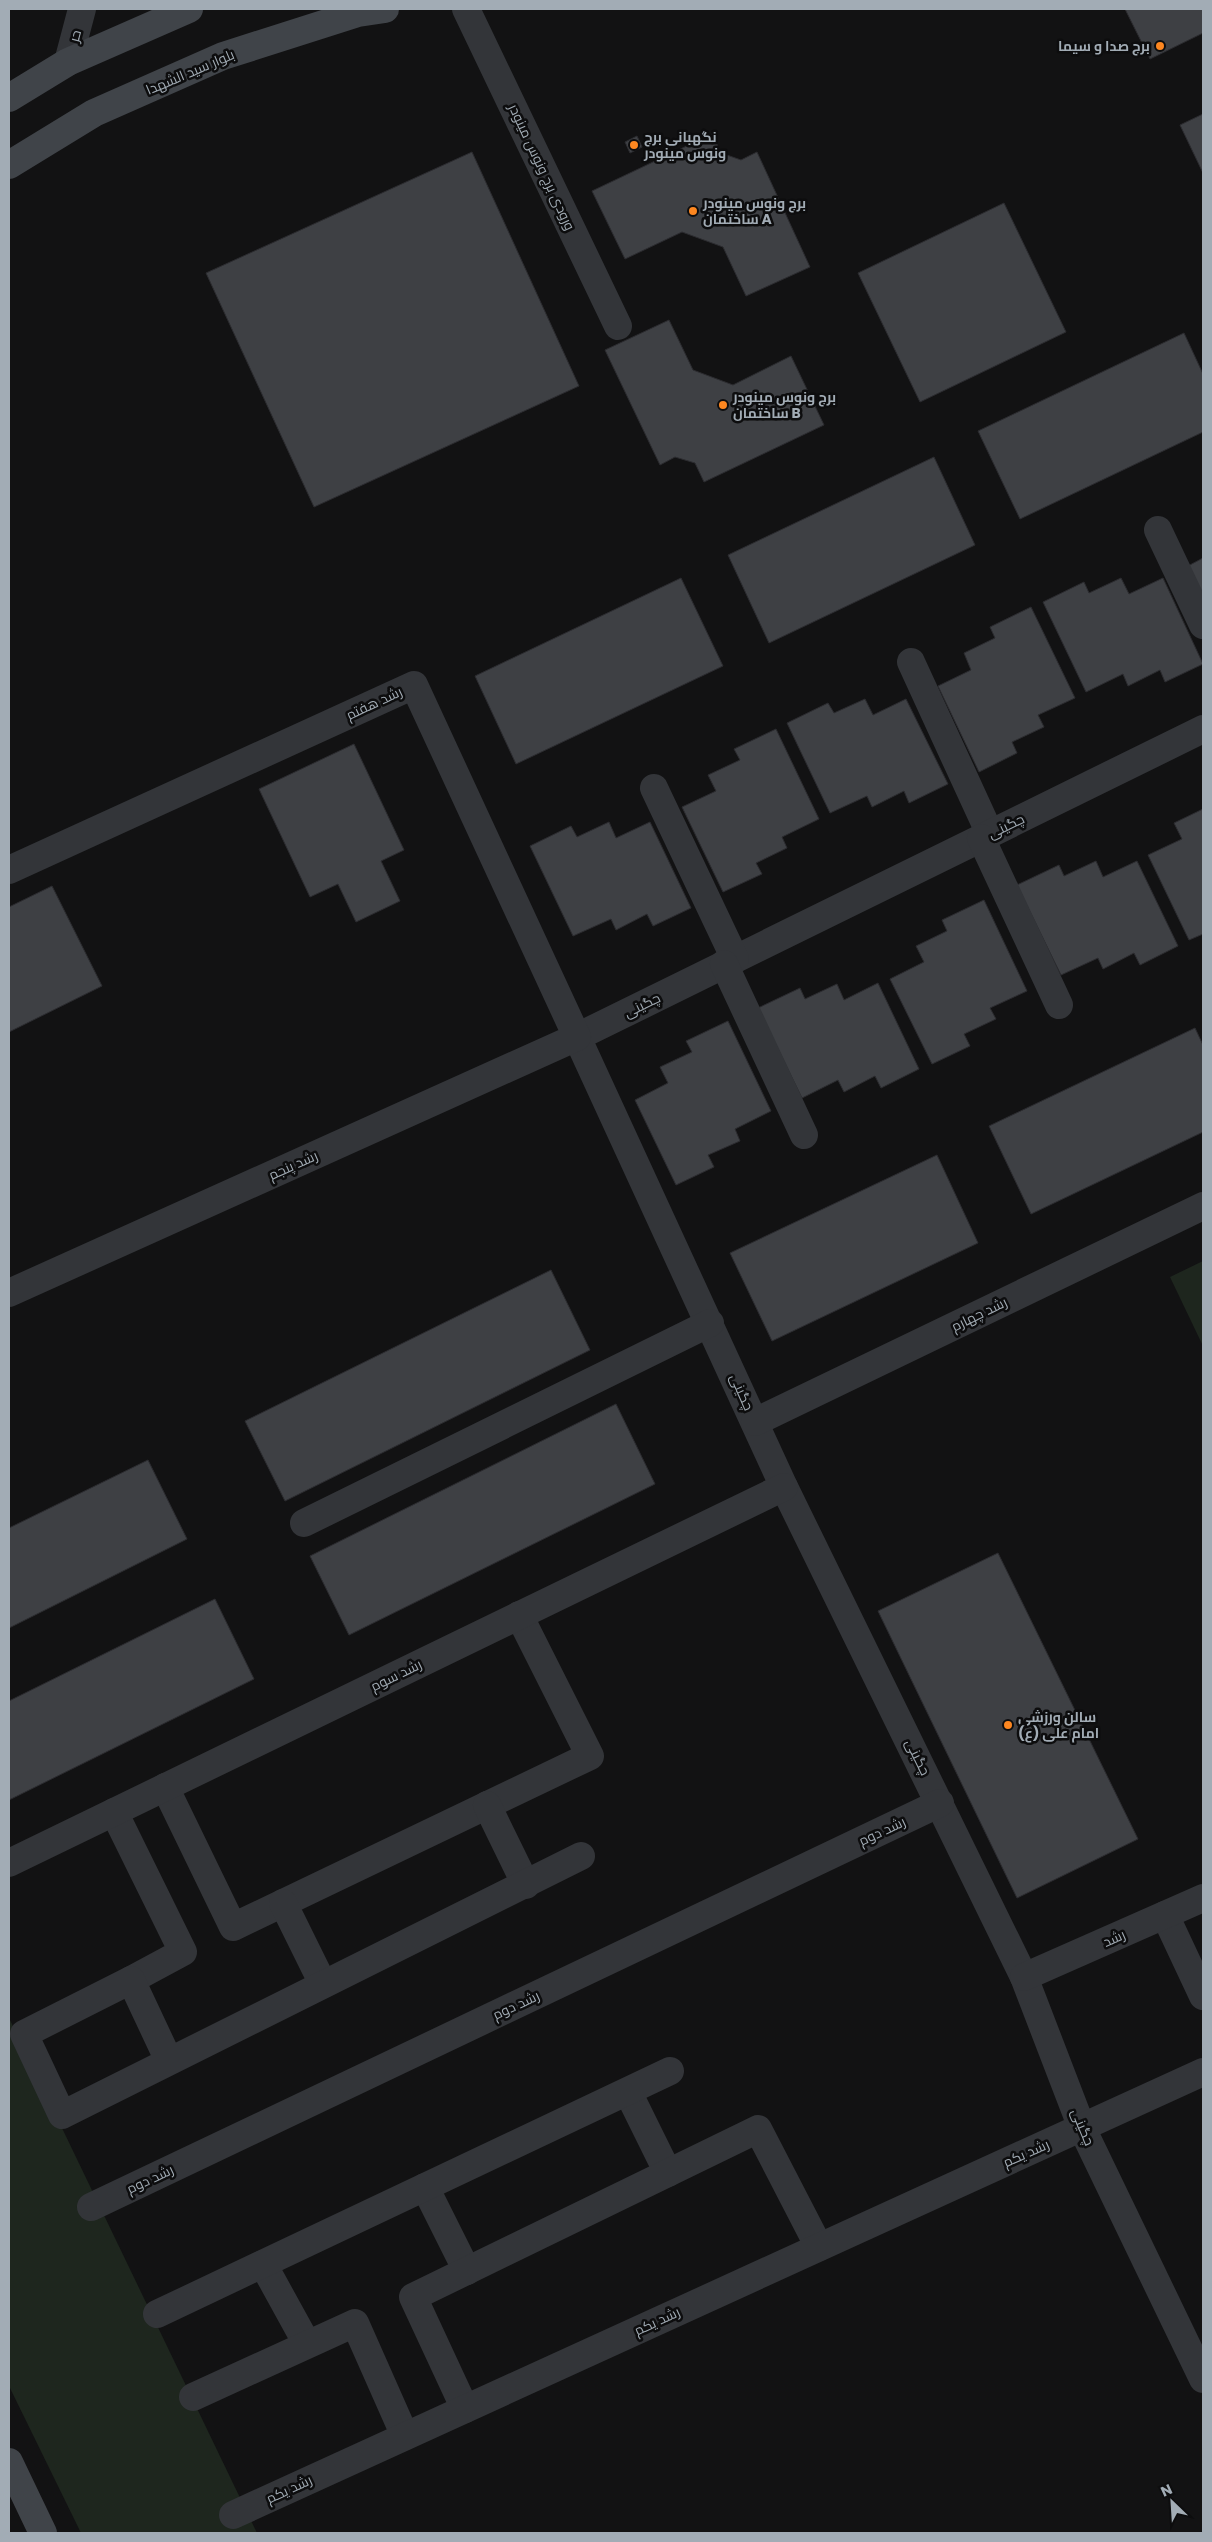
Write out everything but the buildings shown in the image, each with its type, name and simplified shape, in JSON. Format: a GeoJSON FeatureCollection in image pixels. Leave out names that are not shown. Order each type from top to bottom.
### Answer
{"type":"FeatureCollection","features":[{"type":"Feature","properties":{"kind":"main road"},"geometry":{"type":"LineString","coordinates":[[9,98],[68,62],[189,9]]}},
{"type":"Feature","properties":{"kind":"main road","name":"بلوار سید الشهدا"},"geometry":{"type":"LineString","coordinates":[[9,165],[94,113],[222,56],[358,14],[385,9]]}},
{"type":"Feature","properties":{"kind":"main road"},"geometry":{"type":"LineString","coordinates":[[9,2462],[43,2533]]}},
{"type":"Feature","properties":{"kind":"street","name":"حر"},"geometry":{"type":"LineString","coordinates":[[68,62],[82,9]]}},
{"type":"Feature","properties":{"kind":"street","name":"ورودی برج ونوس مینودر"},"geometry":{"type":"LineString","coordinates":[[466,9],[618,326]]}},
{"type":"Feature","properties":{"kind":"street"},"geometry":{"type":"LineString","coordinates":[[1158,530],[1203,625]]}},
{"type":"Feature","properties":{"kind":"street"},"geometry":{"type":"LineString","coordinates":[[911,662],[1059,1005]]}},
{"type":"Feature","properties":{"kind":"street","name":"رشد هفتم"},"geometry":{"type":"LineString","coordinates":[[9,870],[414,685],[577,1037]]}},
{"type":"Feature","properties":{"kind":"street","name":"چگینی"},"geometry":{"type":"LineString","coordinates":[[1203,729],[577,1037],[784,1487],[1024,1977],[1082,2128],[1203,2380]]}},
{"type":"Feature","properties":{"kind":"street"},"geometry":{"type":"LineString","coordinates":[[654,788],[804,1134]]}},
{"type":"Feature","properties":{"kind":"street","name":"رشد پنجم"},"geometry":{"type":"LineString","coordinates":[[9,1293],[577,1037]]}},
{"type":"Feature","properties":{"kind":"street","name":"رشد چهارم"},"geometry":{"type":"LineString","coordinates":[[755,1422],[1203,1206]]}},
{"type":"Feature","properties":{"kind":"street"},"geometry":{"type":"LineString","coordinates":[[304,1522],[710,1323]]}},
{"type":"Feature","properties":{"kind":"street","name":"رشد سوم"},"geometry":{"type":"LineString","coordinates":[[9,1863],[784,1487]]}},
{"type":"Feature","properties":{"kind":"street"},"geometry":{"type":"LineString","coordinates":[[164,1787],[233,1927],[590,1756],[520,1615]]}},
{"type":"Feature","properties":{"kind":"street","name":"رشد دوم"},"geometry":{"type":"LineString","coordinates":[[92,2207],[940,1803]]}},
{"type":"Feature","properties":{"kind":"street"},"geometry":{"type":"LineString","coordinates":[[487,1805],[526,1884]]}},
{"type":"Feature","properties":{"kind":"street"},"geometry":{"type":"LineString","coordinates":[[114,1812],[183,1952],[24,2034],[62,2115],[581,1856]]}},
{"type":"Feature","properties":{"kind":"street","name":"رشد"},"geometry":{"type":"LineString","coordinates":[[1024,1977],[1203,1898]]}},
{"type":"Feature","properties":{"kind":"street"},"geometry":{"type":"LineString","coordinates":[[283,1904],[323,1984]]}},
{"type":"Feature","properties":{"kind":"street"},"geometry":{"type":"LineString","coordinates":[[1166,1915],[1203,1996]]}},
{"type":"Feature","properties":{"kind":"street"},"geometry":{"type":"LineString","coordinates":[[131,1980],[170,2061]]}},
{"type":"Feature","properties":{"kind":"street"},"geometry":{"type":"LineString","coordinates":[[157,2314],[670,2071]]}},
{"type":"Feature","properties":{"kind":"street","name":"رشد یکم"},"geometry":{"type":"LineString","coordinates":[[232,2515],[1203,2072]]}},
{"type":"Feature","properties":{"kind":"street"},"geometry":{"type":"LineString","coordinates":[[628,2092],[668,2173]]}},
{"type":"Feature","properties":{"kind":"street"},"geometry":{"type":"LineString","coordinates":[[465,2409],[413,2297],[758,2129],[819,2246]]}},
{"type":"Feature","properties":{"kind":"street"},"geometry":{"type":"LineString","coordinates":[[425,2187],[467,2271]]}},
{"type":"Feature","properties":{"kind":"street"},"geometry":{"type":"LineString","coordinates":[[263,2264],[307,2344]]}},
{"type":"Feature","properties":{"kind":"street"},"geometry":{"type":"LineString","coordinates":[[193,2397],[355,2323],[405,2436]]}},
{"type":"Feature","properties":{"kind":"shaded area"},"geometry":{"type":"Polygon","coordinates":[[[1203,1261],[1203,1346],[1170,1277],[1203,1261]]]}},
{"type":"Feature","properties":{"kind":"shaded area"},"geometry":{"type":"Polygon","coordinates":[[[9,2018],[257,2533],[81,2533],[9,2386],[9,2018]]]}},
{"type":"Feature","properties":{"kind":"place","name":"برج صدا و سیما"},"geometry":{"type":"Point","coordinates":[1160,46]}},
{"type":"Feature","properties":{"kind":"place","name":"نگهبانی برج ونوس مینودر"},"geometry":{"type":"Point","coordinates":[634,145]}},
{"type":"Feature","properties":{"kind":"place","name":"برج ونوس مینودر ساختمان A"},"geometry":{"type":"Point","coordinates":[693,211]}},
{"type":"Feature","properties":{"kind":"place","name":"برج ونوس مینودر ساختمان B"},"geometry":{"type":"Point","coordinates":[723,405]}},
{"type":"Feature","properties":{"kind":"place","name":"سالن ورزشی امام علی (ع)"},"geometry":{"type":"Point","coordinates":[1008,1725]}}]}
